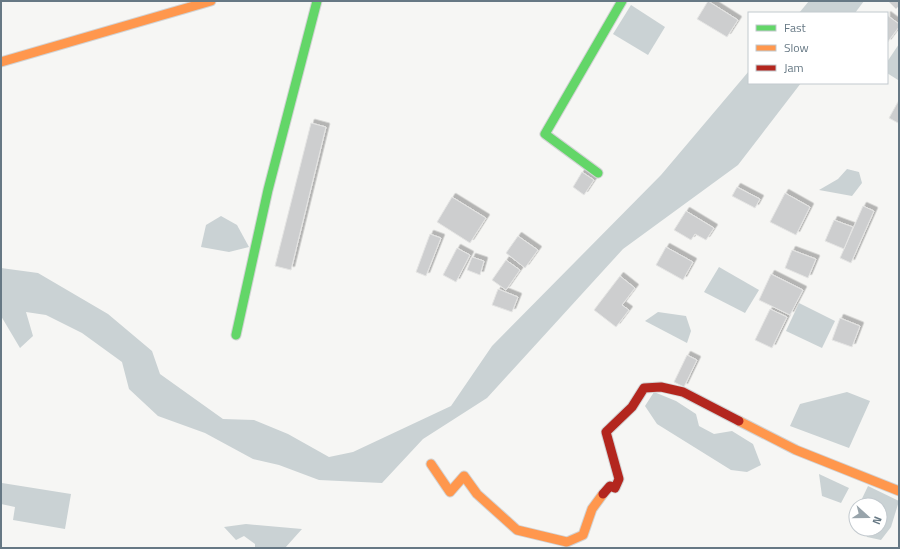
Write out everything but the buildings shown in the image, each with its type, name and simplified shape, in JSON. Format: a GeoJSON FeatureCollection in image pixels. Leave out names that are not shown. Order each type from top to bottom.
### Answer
{"type":"FeatureCollection","features":[{"type":"Feature","properties":{"kind":"street"},"geometry":{"type":"LineString","coordinates":[[1,62],[211,1]]}},
{"type":"Feature","properties":{"kind":"street"},"geometry":{"type":"LineString","coordinates":[[236,335],[268,190],[317,1]]}},
{"type":"Feature","properties":{"kind":"street"},"geometry":{"type":"LineString","coordinates":[[598,173],[545,134],[622,1]]}},
{"type":"Feature","properties":{"kind":"street"},"geometry":{"type":"LineString","coordinates":[[432,464],[450,492],[464,476],[477,494],[517,530],[566,542],[583,535],[592,509],[610,486],[615,488],[619,479],[606,432],[632,407],[644,388],[661,387],[683,392],[796,450],[899,491]]}},
{"type":"Feature","properties":{"kind":"shaded area"},"geometry":{"type":"Polygon","coordinates":[[[809,1],[864,1],[856,12],[800,12],[809,1]]]}},
{"type":"Feature","properties":{"kind":"shaded area"},"geometry":{"type":"Polygon","coordinates":[[[631,5],[665,27],[648,55],[613,34],[631,5]]]}},
{"type":"Feature","properties":{"kind":"shaded area"},"geometry":{"type":"Polygon","coordinates":[[[899,44],[899,80],[888,74],[888,60],[899,44]]]}},
{"type":"Feature","properties":{"kind":"shaded area"},"geometry":{"type":"Polygon","coordinates":[[[748,72],[748,84],[800,84],[738,165],[623,249],[487,398],[423,439],[382,483],[319,480],[279,465],[253,459],[205,433],[158,416],[129,389],[122,362],[82,333],[46,315],[26,312],[33,336],[20,348],[1,316],[1,268],[38,273],[108,314],[152,351],[160,374],[223,419],[254,420],[288,434],[329,457],[353,452],[451,406],[492,346],[661,175],[748,72]]]}},
{"type":"Feature","properties":{"kind":"shaded area"},"geometry":{"type":"Polygon","coordinates":[[[847,169],[859,172],[862,183],[852,196],[819,190],[838,179],[847,169]]]}},
{"type":"Feature","properties":{"kind":"shaded area"},"geometry":{"type":"Polygon","coordinates":[[[221,216],[237,225],[249,247],[229,252],[201,247],[206,225],[221,216]]]}},
{"type":"Feature","properties":{"kind":"shaded area"},"geometry":{"type":"Polygon","coordinates":[[[719,267],[759,290],[745,313],[704,292],[719,267]]]}},
{"type":"Feature","properties":{"kind":"shaded area"},"geometry":{"type":"Polygon","coordinates":[[[799,303],[835,321],[822,348],[786,331],[799,303]]]}},
{"type":"Feature","properties":{"kind":"shaded area"},"geometry":{"type":"Polygon","coordinates":[[[658,312],[686,316],[691,331],[687,343],[645,321],[658,312]]]}},
{"type":"Feature","properties":{"kind":"shaded area"},"geometry":{"type":"Polygon","coordinates":[[[654,392],[676,401],[696,414],[699,426],[714,434],[732,431],[753,444],[761,465],[747,472],[731,470],[657,424],[645,406],[654,392]]]}},
{"type":"Feature","properties":{"kind":"shaded area"},"geometry":{"type":"Polygon","coordinates":[[[847,392],[870,401],[849,448],[790,426],[800,404],[847,392]]]}},
{"type":"Feature","properties":{"kind":"shaded area"},"geometry":{"type":"Polygon","coordinates":[[[819,474],[849,488],[841,503],[822,496],[819,474]]]}},
{"type":"Feature","properties":{"kind":"shaded area"},"geometry":{"type":"Polygon","coordinates":[[[2,483],[71,494],[65,529],[13,520],[15,507],[1,504],[2,483]]]}},
{"type":"Feature","properties":{"kind":"shaded area"},"geometry":{"type":"Polygon","coordinates":[[[868,486],[899,501],[891,527],[888,531],[888,497],[863,497],[868,486]]]}},
{"type":"Feature","properties":{"kind":"shaded area"},"geometry":{"type":"Polygon","coordinates":[[[246,524],[302,529],[285,548],[255,548],[255,544],[244,536],[236,540],[224,527],[246,524]]]}},
{"type":"Feature","properties":{"kind":"shaded area"},"geometry":{"type":"Polygon","coordinates":[[[867,537],[883,537],[881,540],[867,537]]]}},
{"type":"Feature","properties":{"kind":"traffic: fast"},"geometry":{"type":"LineString","coordinates":[[236,335],[268,190],[317,1]]}},
{"type":"Feature","properties":{"kind":"traffic: fast"},"geometry":{"type":"LineString","coordinates":[[598,173],[545,134],[622,1]]}},
{"type":"Feature","properties":{"kind":"traffic: slow"},"geometry":{"type":"LineString","coordinates":[[1,62],[211,1]]}},
{"type":"Feature","properties":{"kind":"traffic: slow"},"geometry":{"type":"LineString","coordinates":[[739,421],[796,450],[899,491]]}},
{"type":"Feature","properties":{"kind":"traffic: slow"},"geometry":{"type":"LineString","coordinates":[[431,464],[450,492],[464,476],[477,494],[517,530],[567,542],[583,535],[592,509],[603,494]]}},
{"type":"Feature","properties":{"kind":"traffic: jam"},"geometry":{"type":"LineString","coordinates":[[603,494],[610,486],[615,488],[619,479],[606,432],[632,407],[644,388],[661,387],[683,392],[739,421]]}}]}
